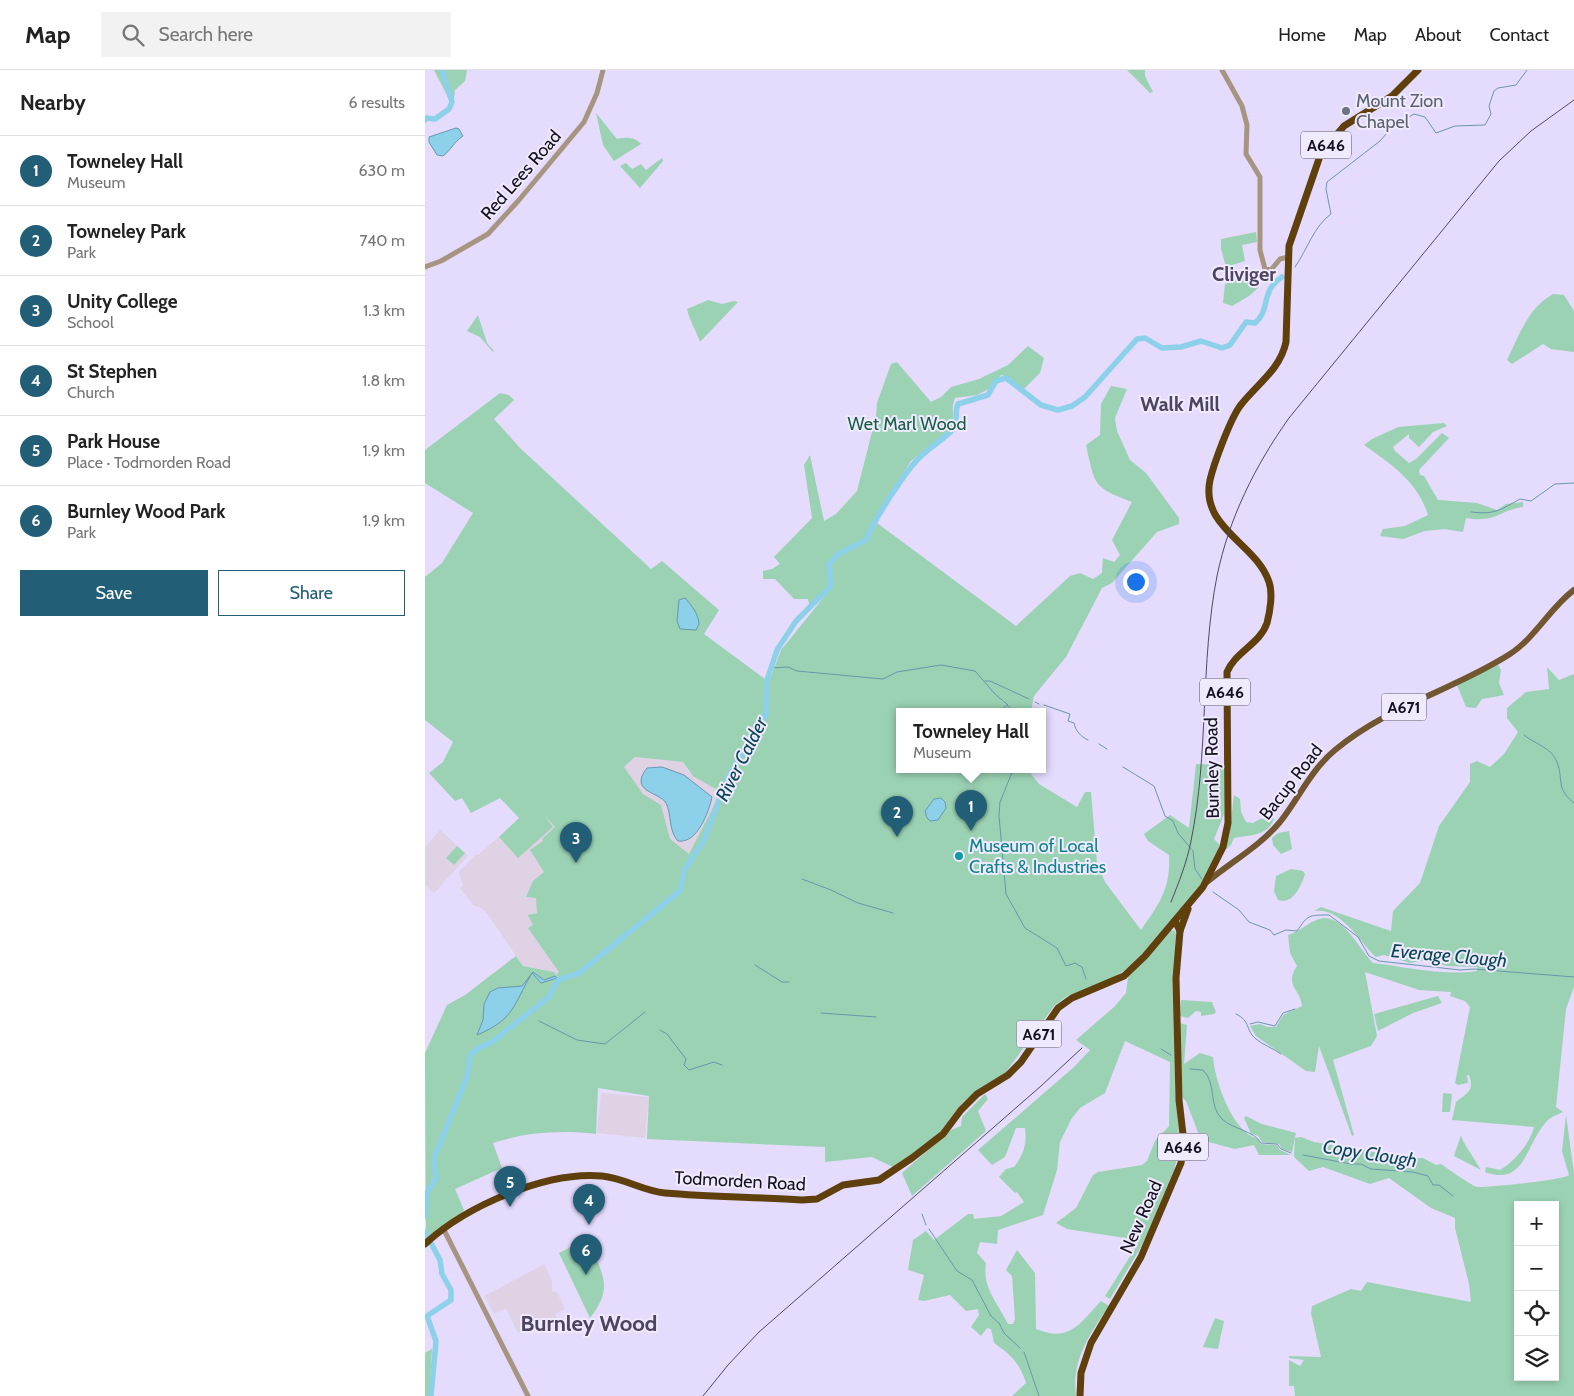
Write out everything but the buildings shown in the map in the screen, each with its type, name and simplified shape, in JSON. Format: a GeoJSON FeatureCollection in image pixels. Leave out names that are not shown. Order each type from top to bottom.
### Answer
{"type":"FeatureCollection","features":[{"type":"Feature","properties":{"kind":"highway","name":"Burnley Road"},"geometry":{"type":"LineString","coordinates":[[1191,902],[1207,882],[1223,846],[1229,814],[1225,689],[1227,672],[1237,656],[1264,630],[1270,598],[1269,582],[1262,569],[1219,520],[1211,500],[1210,479],[1234,416],[1283,356],[1286,342],[1289,246],[1321,153],[1326,144],[1344,126],[1392,96],[1418,70]]}},
{"type":"Feature","properties":{"kind":"highway","name":"Todmorden Road"},"geometry":{"type":"LineString","coordinates":[[427,1243],[454,1221],[496,1200],[569,1176],[588,1175],[621,1179],[663,1193],[802,1200],[817,1199],[843,1185],[879,1180],[896,1170],[943,1134],[961,1110],[977,1094],[1008,1075],[1021,1062],[1058,1008],[1072,998],[1124,976],[1191,902]]}},
{"type":"Feature","properties":{"kind":"highway","name":"New Road"},"geometry":{"type":"LineString","coordinates":[[1081,1396],[1081,1373],[1091,1343],[1141,1257],[1181,1163],[1184,1143],[1179,1100],[1176,978],[1180,931],[1191,902]]}},
{"type":"Feature","properties":{"kind":"highway"},"geometry":{"type":"LineString","coordinates":[[1175,921],[1180,931]]}},
{"type":"Feature","properties":{"kind":"main road","name":"Bacup Road"},"geometry":{"type":"LineString","coordinates":[[1207,882],[1269,834],[1280,821],[1310,775],[1336,749],[1386,716],[1473,675],[1513,652],[1551,611],[1574,590]]}},
{"type":"Feature","properties":{"kind":"street","name":"Red Lees Road"},"geometry":{"type":"LineString","coordinates":[[425,266],[441,261],[488,234],[519,200],[584,122],[597,93],[603,70]]}},
{"type":"Feature","properties":{"kind":"street"},"geometry":{"type":"LineString","coordinates":[[1222,70],[1242,106],[1247,125],[1246,154],[1260,177],[1260,250],[1265,269],[1268,271],[1280,259],[1288,257]]}},
{"type":"Feature","properties":{"kind":"street"},"geometry":{"type":"LineString","coordinates":[[443,1230],[528,1396]]}},
{"type":"Feature","properties":{"kind":"shaded area"},"geometry":{"type":"Polygon","coordinates":[[[635,757],[683,762],[688,771],[721,792],[670,893],[556,975],[553,972],[523,966],[486,912],[480,907],[474,906],[460,888],[463,886],[459,872],[476,854],[478,855],[536,804],[563,820],[635,757]]]}},
{"type":"Feature","properties":{"kind":"shaded area"},"geometry":{"type":"Polygon","coordinates":[[[440,830],[468,856],[434,893],[425,885],[425,847],[440,830]]]}},
{"type":"Feature","properties":{"kind":"shaded area"},"geometry":{"type":"Polygon","coordinates":[[[601,1093],[649,1097],[645,1138],[597,1133],[601,1093]]]}},
{"type":"Feature","properties":{"kind":"shaded area"},"geometry":{"type":"Polygon","coordinates":[[[544,1264],[552,1280],[552,1291],[557,1292],[565,1309],[555,1314],[559,1322],[538,1331],[534,1324],[518,1333],[506,1308],[494,1314],[485,1296],[544,1264]]]}},
{"type":"Feature","properties":{"kind":"green space"},"geometry":{"type":"Polygon","coordinates":[[[434,70],[467,70],[465,81],[455,90],[453,107],[434,70]]]}},
{"type":"Feature","properties":{"kind":"green space"},"geometry":{"type":"Polygon","coordinates":[[[1127,70],[1145,70],[1145,76],[1153,92],[1150,93],[1127,70]]]}},
{"type":"Feature","properties":{"kind":"green space"},"geometry":{"type":"Polygon","coordinates":[[[596,113],[617,139],[630,138],[641,144],[614,161],[603,145],[596,113]]]}},
{"type":"Feature","properties":{"kind":"green space"},"geometry":{"type":"Polygon","coordinates":[[[662,158],[663,161],[640,188],[620,166],[626,163],[632,169],[641,164],[646,170],[662,158]]]}},
{"type":"Feature","properties":{"kind":"green space"},"geometry":{"type":"Polygon","coordinates":[[[1256,232],[1257,242],[1242,245],[1245,261],[1226,267],[1221,249],[1221,239],[1256,232]]]}},
{"type":"Feature","properties":{"kind":"green space"},"geometry":{"type":"Polygon","coordinates":[[[1250,274],[1258,282],[1259,287],[1249,296],[1232,306],[1223,303],[1225,284],[1250,274]]]}},
{"type":"Feature","properties":{"kind":"green space"},"geometry":{"type":"Polygon","coordinates":[[[1553,294],[1564,295],[1574,311],[1574,352],[1551,349],[1543,344],[1512,364],[1507,360],[1525,323],[1537,307],[1553,294]]]}},
{"type":"Feature","properties":{"kind":"green space"},"geometry":{"type":"Polygon","coordinates":[[[708,300],[722,304],[738,302],[700,342],[687,309],[708,300]]]}},
{"type":"Feature","properties":{"kind":"green space"},"geometry":{"type":"Polygon","coordinates":[[[478,315],[487,343],[493,352],[480,337],[467,331],[478,315]]]}},
{"type":"Feature","properties":{"kind":"green space","name":"Wet Marl Wood"},"geometry":{"type":"Polygon","coordinates":[[[1028,346],[1044,358],[1040,373],[1024,389],[1008,377],[1001,375],[989,389],[977,395],[955,398],[951,430],[911,461],[872,523],[865,539],[836,553],[828,563],[829,586],[810,607],[808,599],[794,599],[775,579],[763,579],[763,571],[772,569],[780,564],[774,557],[812,518],[804,465],[810,455],[824,521],[836,514],[857,491],[876,416],[877,403],[891,364],[897,362],[931,402],[941,397],[951,387],[979,379],[1008,365],[1028,346]]]}},
{"type":"Feature","properties":{"kind":"green space"},"geometry":{"type":"Polygon","coordinates":[[[1111,386],[1127,389],[1115,418],[1117,431],[1130,460],[1146,473],[1179,518],[1179,524],[1157,532],[1112,583],[1102,588],[1066,657],[1034,696],[1032,708],[896,708],[896,773],[1030,773],[1039,784],[1077,807],[1085,792],[1091,792],[1097,863],[1105,882],[1141,930],[1163,895],[1169,867],[1169,855],[1148,841],[1144,834],[1170,815],[1189,828],[1196,764],[1224,765],[1224,814],[1214,839],[1220,845],[1201,885],[1143,953],[1125,970],[1106,982],[1069,995],[1054,1006],[1006,1072],[976,1091],[962,1103],[941,1131],[895,1168],[872,1157],[825,1162],[825,1147],[647,1139],[649,1096],[598,1088],[596,1134],[544,1133],[518,1136],[493,1143],[502,1168],[455,1189],[464,1210],[426,1239],[425,1053],[447,1005],[465,995],[516,956],[523,966],[554,972],[556,975],[559,972],[528,928],[533,925],[528,915],[537,913],[536,898],[526,897],[533,881],[544,872],[530,850],[543,841],[542,839],[555,827],[544,815],[553,827],[518,858],[499,837],[519,818],[500,798],[471,813],[462,798],[455,801],[429,773],[443,762],[453,742],[425,720],[425,577],[442,563],[473,513],[425,483],[425,450],[500,393],[509,395],[514,400],[494,419],[520,448],[651,569],[662,561],[719,610],[704,634],[769,682],[781,650],[832,587],[831,565],[838,556],[868,540],[877,523],[1016,626],[1070,576],[1080,573],[1093,579],[1102,573],[1103,558],[1114,562],[1120,555],[1112,540],[1132,502],[1110,493],[1094,477],[1086,445],[1100,435],[1101,404],[1111,386]],[[635,757],[624,767],[643,794],[661,805],[670,839],[689,854],[721,792],[693,776],[683,762],[635,757]]]}},
{"type":"Feature","properties":{"kind":"green space"},"geometry":{"type":"Polygon","coordinates":[[[1444,423],[1447,426],[1433,432],[1419,447],[1409,438],[1409,434],[1393,447],[1409,463],[1416,459],[1442,433],[1449,438],[1419,470],[1420,475],[1424,476],[1438,500],[1477,503],[1497,510],[1506,504],[1523,502],[1523,507],[1491,518],[1466,518],[1463,532],[1444,529],[1425,531],[1403,539],[1380,536],[1383,529],[1405,526],[1428,515],[1418,493],[1410,483],[1393,467],[1364,445],[1372,439],[1398,427],[1444,423]]]}},
{"type":"Feature","properties":{"kind":"green space"},"geometry":{"type":"Polygon","coordinates":[[[1498,665],[1501,670],[1499,683],[1504,695],[1482,699],[1476,708],[1466,707],[1457,685],[1498,665]]]}},
{"type":"Feature","properties":{"kind":"green space"},"geometry":{"type":"Polygon","coordinates":[[[1547,667],[1559,680],[1574,674],[1574,987],[1566,1009],[1556,1107],[1563,1112],[1546,1122],[1517,1169],[1509,1174],[1498,1175],[1485,1172],[1486,1167],[1500,1170],[1511,1162],[1525,1146],[1534,1127],[1452,1120],[1456,1102],[1467,1094],[1471,1080],[1469,1075],[1467,1075],[1468,1083],[1458,1085],[1455,1083],[1470,1007],[1465,1001],[1450,996],[1451,992],[1419,990],[1365,972],[1377,1036],[1371,1046],[1333,1060],[1354,1135],[1352,1136],[1319,1046],[1315,1072],[1306,1071],[1256,1036],[1250,1026],[1260,1024],[1267,1027],[1276,1027],[1283,1015],[1302,1006],[1299,995],[1292,983],[1293,973],[1297,966],[1290,953],[1288,935],[1319,919],[1327,918],[1342,926],[1373,963],[1438,972],[1477,971],[1477,967],[1447,966],[1426,960],[1410,963],[1384,955],[1376,957],[1349,927],[1333,914],[1324,911],[1314,911],[1321,907],[1391,931],[1393,911],[1420,883],[1439,826],[1470,782],[1470,764],[1477,761],[1490,767],[1504,754],[1518,732],[1507,718],[1507,708],[1526,692],[1549,689],[1547,667]]]}},
{"type":"Feature","properties":{"kind":"green space"},"geometry":{"type":"Polygon","coordinates":[[[1234,795],[1240,799],[1241,812],[1246,822],[1253,823],[1260,819],[1274,818],[1268,828],[1258,834],[1234,838],[1231,845],[1224,851],[1229,836],[1234,795]]]}},
{"type":"Feature","properties":{"kind":"green space"},"geometry":{"type":"Polygon","coordinates":[[[1289,831],[1292,849],[1281,854],[1273,845],[1272,838],[1278,833],[1289,831]]]}},
{"type":"Feature","properties":{"kind":"green space"},"geometry":{"type":"Polygon","coordinates":[[[457,846],[465,853],[454,865],[446,858],[457,846]]]}},
{"type":"Feature","properties":{"kind":"green space"},"geometry":{"type":"Polygon","coordinates":[[[1291,869],[1303,871],[1305,874],[1301,884],[1296,893],[1288,900],[1278,900],[1274,891],[1276,876],[1291,869]]]}},
{"type":"Feature","properties":{"kind":"green space"},"geometry":{"type":"Polygon","coordinates":[[[1171,930],[1175,931],[1177,937],[1174,968],[1175,1090],[1180,1147],[1174,1170],[1144,1242],[1110,1299],[1105,1296],[1138,1244],[1138,1240],[1067,1229],[1056,1223],[1076,1208],[1093,1175],[1098,1172],[1142,1165],[1147,1161],[1155,1141],[1169,1126],[1170,1062],[1125,1041],[1105,1093],[1080,1108],[1072,1118],[1060,1142],[1057,1170],[1043,1215],[998,1230],[997,1244],[980,1242],[977,1253],[986,1263],[986,1280],[1008,1324],[1013,1324],[1015,1319],[1012,1276],[1006,1270],[1017,1250],[1035,1273],[1036,1329],[1058,1334],[1066,1332],[1080,1323],[1101,1301],[1109,1306],[1083,1348],[1076,1371],[1076,1396],[1012,1396],[1026,1383],[1024,1376],[1014,1360],[994,1343],[991,1329],[987,1328],[981,1336],[971,1327],[979,1315],[978,1309],[966,1311],[950,1295],[924,1301],[918,1300],[924,1275],[908,1270],[913,1240],[926,1231],[934,1240],[968,1214],[973,1214],[974,1219],[1001,1216],[1024,1202],[1017,1192],[1015,1193],[999,1177],[1006,1169],[1014,1167],[1020,1158],[1026,1139],[1025,1128],[1016,1128],[1005,1157],[992,1165],[978,1150],[1074,1067],[1090,1050],[1076,1040],[1114,1007],[1126,993],[1128,977],[1171,930]]]}},
{"type":"Feature","properties":{"kind":"green space"},"geometry":{"type":"Polygon","coordinates":[[[1438,996],[1442,1003],[1413,1013],[1378,1031],[1374,1014],[1438,996]]]}},
{"type":"Feature","properties":{"kind":"green space"},"geometry":{"type":"Polygon","coordinates":[[[1181,1000],[1212,1002],[1216,1012],[1201,1016],[1201,1012],[1196,1011],[1188,1018],[1180,1016],[1181,1000]]]}},
{"type":"Feature","properties":{"kind":"green space"},"geometry":{"type":"Polygon","coordinates":[[[1180,1023],[1187,1025],[1184,1064],[1200,1053],[1213,1057],[1221,1092],[1240,1127],[1258,1139],[1261,1144],[1277,1145],[1280,1150],[1291,1155],[1259,1155],[1254,1145],[1235,1149],[1201,1140],[1186,1101],[1182,1097],[1180,1023]]]}},
{"type":"Feature","properties":{"kind":"green space"},"geometry":{"type":"Polygon","coordinates":[[[1443,1093],[1452,1094],[1450,1112],[1442,1112],[1443,1093]]]}},
{"type":"Feature","properties":{"kind":"green space"},"geometry":{"type":"Polygon","coordinates":[[[985,1094],[988,1099],[978,1111],[986,1131],[912,1196],[902,1173],[951,1130],[961,1126],[962,1117],[985,1094]]]}},
{"type":"Feature","properties":{"kind":"green space"},"geometry":{"type":"Polygon","coordinates":[[[1566,1115],[1574,1173],[1574,1396],[1295,1396],[1294,1386],[1289,1386],[1289,1360],[1300,1366],[1304,1360],[1289,1358],[1289,1356],[1321,1357],[1311,1313],[1312,1306],[1351,1289],[1361,1291],[1367,1282],[1471,1302],[1469,1284],[1455,1228],[1455,1218],[1431,1208],[1389,1178],[1370,1184],[1323,1167],[1309,1171],[1294,1157],[1295,1138],[1301,1137],[1314,1142],[1410,1158],[1423,1158],[1436,1165],[1441,1164],[1477,1187],[1540,1181],[1569,1175],[1562,1151],[1566,1115]]]}},
{"type":"Feature","properties":{"kind":"green space"},"geometry":{"type":"Polygon","coordinates":[[[1246,1116],[1262,1124],[1296,1133],[1292,1152],[1282,1149],[1279,1144],[1262,1142],[1258,1136],[1251,1134],[1244,1118],[1246,1116]]]}},
{"type":"Feature","properties":{"kind":"green space"},"geometry":{"type":"Polygon","coordinates":[[[1461,1135],[1463,1141],[1481,1170],[1454,1156],[1461,1135]]]}},
{"type":"Feature","properties":{"kind":"green space"},"geometry":{"type":"Polygon","coordinates":[[[586,1239],[601,1270],[604,1288],[598,1307],[590,1318],[559,1253],[586,1239]]]}},
{"type":"Feature","properties":{"kind":"green space"},"geometry":{"type":"Polygon","coordinates":[[[1215,1318],[1224,1321],[1218,1349],[1203,1347],[1215,1318]]]}},
{"type":"Feature","properties":{"kind":"green space"},"geometry":{"type":"Polygon","coordinates":[[[432,1349],[429,1396],[425,1396],[425,1353],[432,1349]]]}},
{"type":"Feature","properties":{"kind":"water"},"geometry":{"type":"Polygon","coordinates":[[[456,128],[459,129],[463,136],[443,156],[437,155],[429,142],[429,137],[456,128]]]}},
{"type":"Feature","properties":{"kind":"water"},"geometry":{"type":"Polygon","coordinates":[[[685,598],[697,616],[699,624],[696,630],[680,629],[677,621],[679,600],[685,598]]]}},
{"type":"Feature","properties":{"kind":"water"},"geometry":{"type":"Polygon","coordinates":[[[662,767],[684,775],[712,797],[701,826],[691,838],[685,841],[678,841],[675,837],[666,803],[663,799],[643,787],[641,782],[647,768],[662,767]]]}},
{"type":"Feature","properties":{"kind":"water"},"geometry":{"type":"Polygon","coordinates":[[[941,798],[945,802],[946,808],[938,820],[930,821],[925,811],[934,799],[941,798]]]}},
{"type":"Feature","properties":{"kind":"water"},"geometry":{"type":"Polygon","coordinates":[[[532,973],[544,980],[555,976],[557,978],[541,983],[532,973]]]}},
{"type":"Feature","properties":{"kind":"water"},"geometry":{"type":"Polygon","coordinates":[[[531,974],[512,1010],[506,1017],[477,1035],[483,1020],[484,1004],[490,992],[498,988],[522,986],[531,974]]]}},
{"type":"Feature","properties":{"kind":"waterway"},"geometry":{"type":"LineString","coordinates":[[425,120],[426,118],[435,119],[449,109],[452,102],[442,70]]}},
{"type":"Feature","properties":{"kind":"waterway","name":"River Calder"},"geometry":{"type":"LineString","coordinates":[[1295,267],[1315,232],[1331,214],[1326,189],[1327,182],[1380,141],[1392,127],[1414,114],[1425,117],[1436,133],[1455,126],[1485,125],[1491,114],[1489,106],[1494,91],[1498,88],[1516,85],[1527,70]]}},
{"type":"Feature","properties":{"kind":"waterway","name":"River Calder"},"geometry":{"type":"LineString","coordinates":[[425,1216],[427,1193],[436,1178],[434,1158],[467,1077],[470,1055],[480,1047],[492,1042],[549,997],[558,980],[579,973],[680,891],[685,869],[703,842],[727,779],[766,714],[767,680],[777,650],[796,621],[831,586],[829,564],[838,554],[866,540],[882,510],[912,466],[953,429],[956,423],[958,404],[988,395],[996,381],[1006,378],[1041,405],[1058,410],[1072,406],[1085,397],[1137,339],[1145,338],[1162,348],[1181,347],[1201,341],[1222,348],[1230,345],[1246,322],[1255,323],[1260,318],[1271,288],[1282,277]]}},
{"type":"Feature","properties":{"kind":"waterway"},"geometry":{"type":"LineString","coordinates":[[1471,512],[1486,513],[1497,511],[1520,499],[1531,501],[1555,484],[1574,483]]}},
{"type":"Feature","properties":{"kind":"waterway","name":"Everage Clough"},"geometry":{"type":"LineString","coordinates":[[771,668],[788,667],[797,671],[883,679],[897,672],[941,665],[975,671],[995,694],[1008,705],[1003,708]]}},
{"type":"Feature","properties":{"kind":"waterway"},"geometry":{"type":"LineString","coordinates":[[985,681],[990,681],[1029,699]]}},
{"type":"Feature","properties":{"kind":"waterway"},"geometry":{"type":"LineString","coordinates":[[1035,702],[1039,704]]}},
{"type":"Feature","properties":{"kind":"waterway"},"geometry":{"type":"LineString","coordinates":[[1044,705],[1070,714],[1068,721],[1074,723],[1079,733],[1088,740]]}},
{"type":"Feature","properties":{"kind":"waterway"},"geometry":{"type":"LineString","coordinates":[[1524,735],[1555,757],[1564,793],[1574,803]]}},
{"type":"Feature","properties":{"kind":"waterway","name":"Everage Clough"},"geometry":{"type":"LineString","coordinates":[[1099,744],[1107,749]]}},
{"type":"Feature","properties":{"kind":"waterway"},"geometry":{"type":"LineString","coordinates":[[1123,767],[1154,786],[1165,816],[1173,821],[1178,833],[1193,851],[1195,869],[1202,879]]}},
{"type":"Feature","properties":{"kind":"waterway","name":"Copy Clough"},"geometry":{"type":"LineString","coordinates":[[1012,773],[1000,802],[999,816],[1006,894],[1025,928],[1057,948],[1066,966],[1075,963],[1082,967],[1086,979]]}},
{"type":"Feature","properties":{"kind":"waterway"},"geometry":{"type":"LineString","coordinates":[[802,879],[858,903],[893,913]]}},
{"type":"Feature","properties":{"kind":"waterway","name":"Everage Clough"},"geometry":{"type":"LineString","coordinates":[[1213,892],[1239,910],[1249,922],[1270,930],[1274,935],[1286,930],[1297,931],[1309,917],[1329,915],[1358,937],[1369,956],[1379,961],[1460,970],[1474,969],[1574,977]]}},
{"type":"Feature","properties":{"kind":"waterway"},"geometry":{"type":"LineString","coordinates":[[755,965],[782,982],[789,982]]}},
{"type":"Feature","properties":{"kind":"waterway"},"geometry":{"type":"LineString","coordinates":[[1250,1024],[1258,1022],[1275,1026],[1283,1013],[1295,1009]]}},
{"type":"Feature","properties":{"kind":"waterway"},"geometry":{"type":"LineString","coordinates":[[539,1021],[577,1040],[605,1044],[645,1012]]}},
{"type":"Feature","properties":{"kind":"waterway"},"geometry":{"type":"LineString","coordinates":[[821,1013],[876,1017]]}},
{"type":"Feature","properties":{"kind":"waterway"},"geometry":{"type":"LineString","coordinates":[[1236,1014],[1244,1020],[1256,1039],[1281,1054]]}},
{"type":"Feature","properties":{"kind":"waterway"},"geometry":{"type":"LineString","coordinates":[[660,1030],[667,1034],[686,1059],[684,1065],[689,1070],[714,1062],[722,1065]]}},
{"type":"Feature","properties":{"kind":"waterway","name":"Copy Clough"},"geometry":{"type":"LineString","coordinates":[[1161,1049],[1171,1055]]}},
{"type":"Feature","properties":{"kind":"waterway","name":"Copy Clough"},"geometry":{"type":"LineString","coordinates":[[1190,1069],[1203,1070],[1207,1075],[1210,1081],[1215,1108],[1222,1119],[1232,1126],[1253,1135],[1261,1143],[1277,1144],[1281,1149],[1291,1153]]}},
{"type":"Feature","properties":{"kind":"waterway","name":"Copy Clough"},"geometry":{"type":"LineString","coordinates":[[1303,1155],[1351,1164],[1361,1164],[1371,1169],[1413,1172],[1428,1176],[1433,1185],[1439,1185],[1453,1196]]}},
{"type":"Feature","properties":{"kind":"waterway"},"geometry":{"type":"LineString","coordinates":[[922,1214],[926,1225]]}},
{"type":"Feature","properties":{"kind":"waterway"},"geometry":{"type":"LineString","coordinates":[[929,1229],[957,1271],[972,1280],[991,1316],[999,1323],[1004,1333],[1020,1348]]}},
{"type":"Feature","properties":{"kind":"waterway","name":"River Calder"},"geometry":{"type":"LineString","coordinates":[[425,1232],[440,1260],[442,1274],[451,1290],[451,1300],[427,1316],[436,1341],[431,1396]]}},
{"type":"Feature","properties":{"kind":"waterway"},"geometry":{"type":"LineString","coordinates":[[1024,1352],[1039,1396]]}},
{"type":"Feature","properties":{"kind":"railway"},"geometry":{"type":"LineString","coordinates":[[1171,902],[1187,857],[1197,808],[1203,742],[1208,642],[1217,576],[1236,513],[1254,474],[1289,418],[1499,161],[1531,131],[1574,100]]}},
{"type":"Feature","properties":{"kind":"railway"},"geometry":{"type":"LineString","coordinates":[[703,1396],[728,1365],[759,1332],[1082,1048]]}},
{"type":"Feature","properties":{"kind":"place","name":"Mount Zion Chapel"},"geometry":{"type":"Point","coordinates":[1346,111]}},
{"type":"Feature","properties":{"kind":"place","name":"Towneley Hall"},"geometry":{"type":"Point","coordinates":[971,831]}},
{"type":"Feature","properties":{"kind":"place","name":"Towneley Park"},"geometry":{"type":"Point","coordinates":[897,837]}},
{"type":"Feature","properties":{"kind":"place","name":"Museum of Local Crafts & Industries"},"geometry":{"type":"Point","coordinates":[959,856]}},
{"type":"Feature","properties":{"kind":"place","name":"Unity College"},"geometry":{"type":"Point","coordinates":[576,863]}},
{"type":"Feature","properties":{"kind":"place","name":"Park House"},"geometry":{"type":"Point","coordinates":[510,1207]}},
{"type":"Feature","properties":{"kind":"place","name":"St Stephen"},"geometry":{"type":"Point","coordinates":[589,1225]}},
{"type":"Feature","properties":{"kind":"place","name":"Burnley Wood Park"},"geometry":{"type":"Point","coordinates":[586,1275]}},
{"type":"Feature","properties":{"kind":"district","name":"Cliviger"},"geometry":{"type":"Point","coordinates":[1244,274]}},
{"type":"Feature","properties":{"kind":"district","name":"Walk Mill"},"geometry":{"type":"Point","coordinates":[1180,404]}},
{"type":"Feature","properties":{"kind":"district","name":"Burnley Wood"},"geometry":{"type":"Point","coordinates":[589,1323]}}]}
